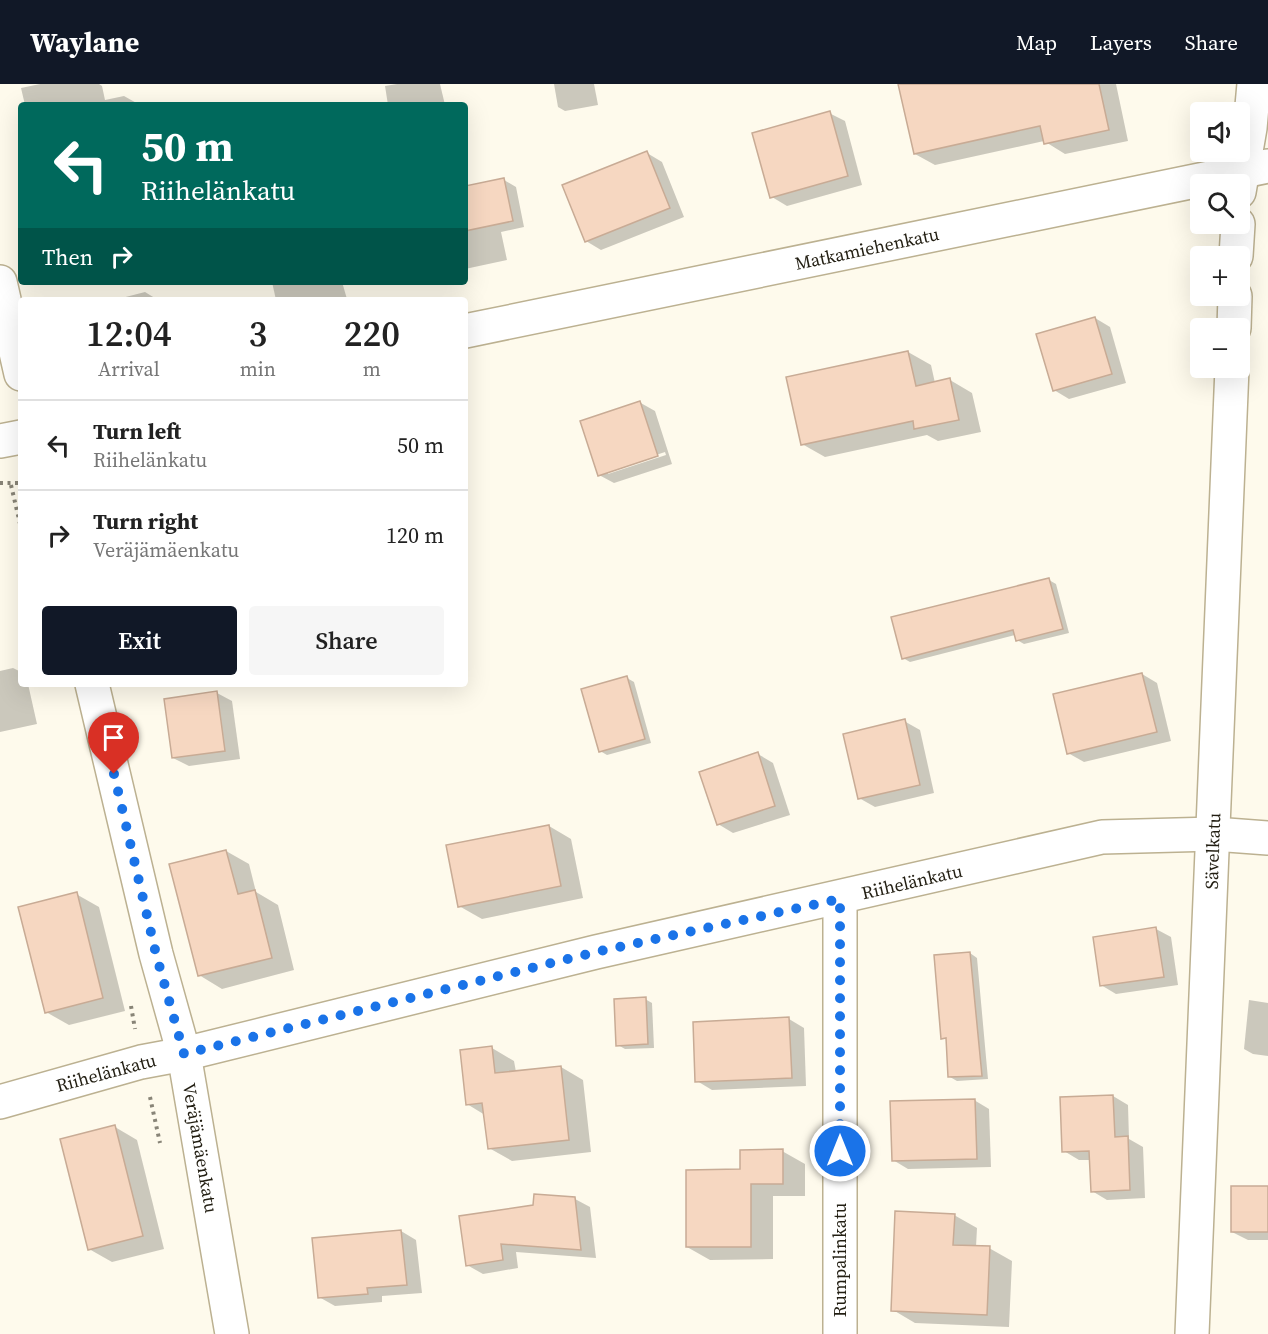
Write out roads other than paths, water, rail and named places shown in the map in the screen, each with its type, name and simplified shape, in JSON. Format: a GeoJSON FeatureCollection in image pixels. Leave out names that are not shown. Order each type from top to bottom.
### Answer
{"type":"FeatureCollection","features":[{"type":"Feature","properties":{"kind":"street"},"geometry":{"type":"LineString","coordinates":[[1250,174],[1250,128],[1254,84]]}},
{"type":"Feature","properties":{"kind":"street","name":"Matkamiehenkatu"},"geometry":{"type":"LineString","coordinates":[[468,330],[1190,185]]}},
{"type":"Feature","properties":{"kind":"street"},"geometry":{"type":"LineString","coordinates":[[0,282],[18,361]]}},
{"type":"Feature","properties":{"kind":"street","name":"Sävelkatu"},"geometry":{"type":"LineString","coordinates":[[1192,1334],[1232,378]]}},
{"type":"Feature","properties":{"kind":"street"},"geometry":{"type":"LineString","coordinates":[[0,441],[18,438]]}},
{"type":"Feature","properties":{"kind":"street","name":"Veräjämäenkatu"},"geometry":{"type":"LineString","coordinates":[[93,687],[156,954],[184,1054],[232,1334]]}},
{"type":"Feature","properties":{"kind":"street","name":"Riihelänkatu"},"geometry":{"type":"LineString","coordinates":[[0,1102],[141,1062],[184,1054],[596,952],[840,899],[1102,837],[1214,834],[1268,838]]}},
{"type":"Feature","properties":{"kind":"street","name":"Rumpalinkatu"},"geometry":{"type":"LineString","coordinates":[[840,899],[840,1334]]}}]}
